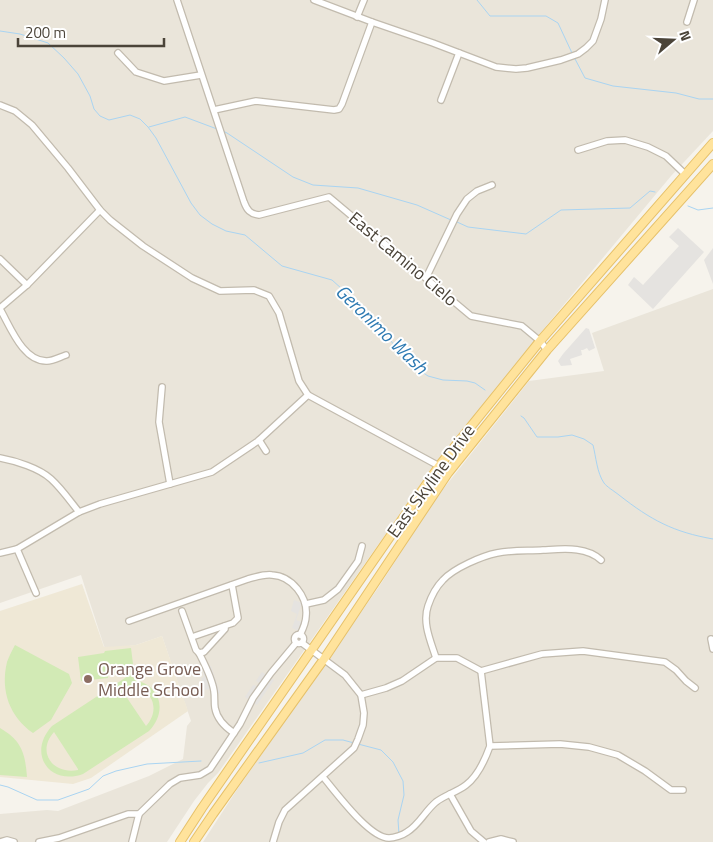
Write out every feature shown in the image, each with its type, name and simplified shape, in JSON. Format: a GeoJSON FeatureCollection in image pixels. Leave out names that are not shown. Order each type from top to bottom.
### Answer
{"type":"FeatureCollection","features":[{"type":"Feature","properties":{"kind":"main road","name":"East Skyline Drive"},"geometry":{"type":"LineString","coordinates":[[180,842],[439,466],[540,341],[713,143]]}},
{"type":"Feature","properties":{"kind":"main road","name":"East Skyline Drive"},"geometry":{"type":"LineString","coordinates":[[194,842],[324,659],[448,473],[547,350],[713,164]]}},
{"type":"Feature","properties":{"kind":"street"},"geometry":{"type":"LineString","coordinates":[[177,0],[214,110],[256,101],[339,109],[372,22]]}},
{"type":"Feature","properties":{"kind":"street"},"geometry":{"type":"LineString","coordinates":[[314,0],[496,67],[516,69],[561,60],[578,54],[593,41],[602,19],[605,0]]}},
{"type":"Feature","properties":{"kind":"street"},"geometry":{"type":"LineString","coordinates":[[357,17],[364,0]]}},
{"type":"Feature","properties":{"kind":"street"},"geometry":{"type":"LineString","coordinates":[[687,22],[694,0]]}},
{"type":"Feature","properties":{"kind":"street"},"geometry":{"type":"LineString","coordinates":[[118,53],[136,72],[164,81],[201,75]]}},
{"type":"Feature","properties":{"kind":"street"},"geometry":{"type":"LineString","coordinates":[[441,100],[459,53]]}},
{"type":"Feature","properties":{"kind":"street"},"geometry":{"type":"LineString","coordinates":[[0,105],[15,111],[32,126],[68,168],[100,210],[143,246],[192,278],[220,291],[254,290],[269,296],[279,313],[299,381],[308,395],[439,466],[448,473]]}},
{"type":"Feature","properties":{"kind":"street","name":"East Camino Cielo"},"geometry":{"type":"LineString","coordinates":[[214,110],[246,208],[252,214],[260,215],[329,198],[471,316],[522,326],[540,341],[547,350]]}},
{"type":"Feature","properties":{"kind":"street"},"geometry":{"type":"LineString","coordinates":[[578,150],[607,141],[626,140],[648,147],[666,156],[686,175]]}},
{"type":"Feature","properties":{"kind":"street"},"geometry":{"type":"LineString","coordinates":[[426,278],[466,199],[477,191],[492,185]]}},
{"type":"Feature","properties":{"kind":"street"},"geometry":{"type":"LineString","coordinates":[[66,355],[47,361],[33,357],[22,348],[0,308],[28,285],[100,210]]}},
{"type":"Feature","properties":{"kind":"street"},"geometry":{"type":"LineString","coordinates":[[0,259],[28,285]]}},
{"type":"Feature","properties":{"kind":"street"},"geometry":{"type":"LineString","coordinates":[[162,387],[159,422],[170,484]]}},
{"type":"Feature","properties":{"kind":"street"},"geometry":{"type":"LineString","coordinates":[[0,553],[17,549],[79,512],[100,504],[212,472],[259,440],[308,395]]}},
{"type":"Feature","properties":{"kind":"street"},"geometry":{"type":"LineString","coordinates":[[259,440],[266,451]]}},
{"type":"Feature","properties":{"kind":"street"},"geometry":{"type":"LineString","coordinates":[[0,458],[46,474],[79,512]]}},
{"type":"Feature","properties":{"kind":"street"},"geometry":{"type":"LineString","coordinates":[[306,604],[324,600],[338,589],[358,561],[362,546]]}},
{"type":"Feature","properties":{"kind":"street"},"geometry":{"type":"LineString","coordinates":[[17,549],[36,593]]}},
{"type":"Feature","properties":{"kind":"street"},"geometry":{"type":"LineString","coordinates":[[436,658],[426,622],[427,608],[434,592],[444,579],[458,570],[484,557],[499,553],[573,550],[595,554],[601,560]]}},
{"type":"Feature","properties":{"kind":"street"},"geometry":{"type":"LineString","coordinates":[[129,620],[262,575],[279,576],[288,580],[298,589],[306,604],[306,615],[300,635],[303,638],[271,673],[253,698],[240,724],[210,769],[200,775],[180,778],[170,784],[139,814],[132,842]]}},
{"type":"Feature","properties":{"kind":"street"},"geometry":{"type":"LineString","coordinates":[[192,637],[233,623],[238,618],[232,584]]}},
{"type":"Feature","properties":{"kind":"street"},"geometry":{"type":"LineString","coordinates":[[182,611],[212,686],[215,710],[222,722],[234,733]]}},
{"type":"Feature","properties":{"kind":"street"},"geometry":{"type":"LineString","coordinates":[[199,654],[204,652],[225,629],[225,626]]}},
{"type":"Feature","properties":{"kind":"street"},"geometry":{"type":"LineString","coordinates":[[711,638],[713,649]]}},
{"type":"Feature","properties":{"kind":"street"},"geometry":{"type":"LineString","coordinates":[[273,842],[278,822],[286,810],[354,748],[363,725],[364,714],[361,695],[345,675],[312,650],[299,643]]}},
{"type":"Feature","properties":{"kind":"street"},"geometry":{"type":"LineString","coordinates":[[361,695],[386,688],[436,658],[457,658],[481,671],[542,654],[583,651],[665,662],[695,688]]}},
{"type":"Feature","properties":{"kind":"street"},"geometry":{"type":"LineString","coordinates":[[323,777],[363,824],[378,835],[390,838],[406,833],[415,826],[436,802],[467,784],[477,772],[486,756],[490,746],[481,671]]}},
{"type":"Feature","properties":{"kind":"street"},"geometry":{"type":"LineString","coordinates":[[490,746],[560,744],[589,747],[618,755],[671,790],[683,790]]}},
{"type":"Feature","properties":{"kind":"street"},"geometry":{"type":"LineString","coordinates":[[450,794],[471,831],[484,842]]}},
{"type":"Feature","properties":{"kind":"street"},"geometry":{"type":"LineString","coordinates":[[39,842],[66,836],[128,814],[139,814]]}},
{"type":"Feature","properties":{"kind":"street"},"geometry":{"type":"LineString","coordinates":[[489,842],[501,839],[512,842]]}},
{"type":"Feature","properties":{"kind":"street"},"geometry":{"type":"LineString","coordinates":[[0,842],[7,840],[14,842]]}},
{"type":"Feature","properties":{"kind":"shaded area"},"geometry":{"type":"Polygon","coordinates":[[[0,0],[713,0],[713,131],[671,176],[547,325],[432,468],[218,773],[194,801],[167,842],[0,842],[0,814],[47,810],[58,811],[149,776],[183,759],[187,726],[191,721],[162,636],[136,645],[105,649],[81,575],[0,603],[0,0]]]}},
{"type":"Feature","properties":{"kind":"shaded area"},"geometry":{"type":"Polygon","coordinates":[[[678,228],[704,252],[653,309],[628,285],[634,277],[643,285],[679,246],[669,237],[678,228]]]}},
{"type":"Feature","properties":{"kind":"shaded area"},"geometry":{"type":"Polygon","coordinates":[[[713,248],[713,284],[704,260],[713,248]]]}},
{"type":"Feature","properties":{"kind":"shaded area"},"geometry":{"type":"Polygon","coordinates":[[[713,289],[713,842],[203,842],[238,788],[378,588],[436,498],[529,381],[604,371],[592,333],[713,289]]]}},
{"type":"Feature","properties":{"kind":"shaded area"},"geometry":{"type":"Polygon","coordinates":[[[586,328],[589,329],[595,348],[589,351],[587,348],[581,350],[582,355],[570,359],[572,365],[561,366],[558,361],[586,328]]]}},
{"type":"Feature","properties":{"kind":"shaded area","name":"Orange Grove Middle School"},"geometry":{"type":"Polygon","coordinates":[[[82,584],[104,647],[136,645],[162,636],[188,711],[91,778],[73,784],[0,777],[0,611],[82,584]]]}},
{"type":"Feature","properties":{"kind":"shaded area"},"geometry":{"type":"Polygon","coordinates":[[[294,600],[302,603],[296,620],[302,622],[299,631],[292,628],[297,614],[291,611],[294,600]]]}},
{"type":"Feature","properties":{"kind":"shaded area"},"geometry":{"type":"Polygon","coordinates":[[[211,666],[220,693],[212,696],[210,689],[205,690],[201,678],[204,677],[202,669],[211,666]]]}},
{"type":"Feature","properties":{"kind":"shaded area"},"geometry":{"type":"Polygon","coordinates":[[[262,672],[274,680],[257,705],[245,697],[253,685],[257,686],[259,683],[256,681],[262,672]]]}},
{"type":"Feature","properties":{"kind":"green space"},"geometry":{"type":"Polygon","coordinates":[[[15,645],[69,674],[72,683],[51,720],[33,733],[18,719],[6,693],[5,673],[7,662],[15,645]]]}},
{"type":"Feature","properties":{"kind":"green space"},"geometry":{"type":"Polygon","coordinates":[[[131,648],[134,672],[108,675],[108,678],[81,681],[78,657],[131,648]]]}},
{"type":"Feature","properties":{"kind":"green space"},"geometry":{"type":"Polygon","coordinates":[[[131,674],[135,680],[151,688],[159,701],[158,716],[155,724],[149,731],[83,774],[60,775],[45,765],[42,747],[45,736],[52,726],[131,674]],[[127,686],[121,689],[146,726],[153,712],[152,699],[142,690],[127,686]],[[54,732],[47,747],[47,754],[50,760],[61,769],[69,771],[78,770],[78,769],[54,732]]]}},
{"type":"Feature","properties":{"kind":"green space"},"geometry":{"type":"Polygon","coordinates":[[[0,728],[13,738],[21,748],[27,777],[0,775],[0,728]]]}},
{"type":"Feature","properties":{"kind":"waterway"},"geometry":{"type":"LineString","coordinates":[[477,0],[490,16],[546,16],[558,23],[572,53]]}},
{"type":"Feature","properties":{"kind":"waterway","name":"Geronimo Wash"},"geometry":{"type":"LineString","coordinates":[[0,31],[20,34],[48,43],[78,74],[90,96],[94,109],[100,116],[109,120],[130,115],[140,119],[156,138],[191,203],[200,215],[212,224],[226,231],[245,235],[282,266],[332,280],[419,370],[428,376],[443,380],[467,381],[475,383],[485,390]]}},
{"type":"Feature","properties":{"kind":"waterway"},"geometry":{"type":"LineString","coordinates":[[574,57],[585,78],[613,86],[676,93],[699,99],[713,99]]}},
{"type":"Feature","properties":{"kind":"waterway"},"geometry":{"type":"LineString","coordinates":[[149,127],[185,117],[217,129]]}},
{"type":"Feature","properties":{"kind":"waterway"},"geometry":{"type":"LineString","coordinates":[[223,131],[293,177],[313,185],[358,188],[417,205],[451,220]]}},
{"type":"Feature","properties":{"kind":"waterway"},"geometry":{"type":"LineString","coordinates":[[457,222],[468,227],[526,234],[561,210],[630,208],[650,191],[655,192]]}},
{"type":"Feature","properties":{"kind":"waterway"},"geometry":{"type":"LineString","coordinates":[[688,206],[698,210],[713,208]]}},
{"type":"Feature","properties":{"kind":"waterway","name":"Geronimo Wash"},"geometry":{"type":"LineString","coordinates":[[521,416],[537,437],[572,435],[584,439],[593,445],[598,470],[604,483],[652,518],[674,529],[713,539]]}},
{"type":"Feature","properties":{"kind":"waterway"},"geometry":{"type":"LineString","coordinates":[[259,763],[303,753],[325,740],[343,740],[354,743]]}},
{"type":"Feature","properties":{"kind":"waterway"},"geometry":{"type":"LineString","coordinates":[[358,744],[381,750],[393,762],[403,781],[404,795],[398,820],[399,834]]}},
{"type":"Feature","properties":{"kind":"waterway"},"geometry":{"type":"LineString","coordinates":[[0,785],[37,800],[58,800],[89,789],[103,776],[116,771],[147,764],[201,761]]}},
{"type":"Feature","properties":{"kind":"place","name":"Orange Grove Middle School"},"geometry":{"type":"Point","coordinates":[88,679]}}]}
